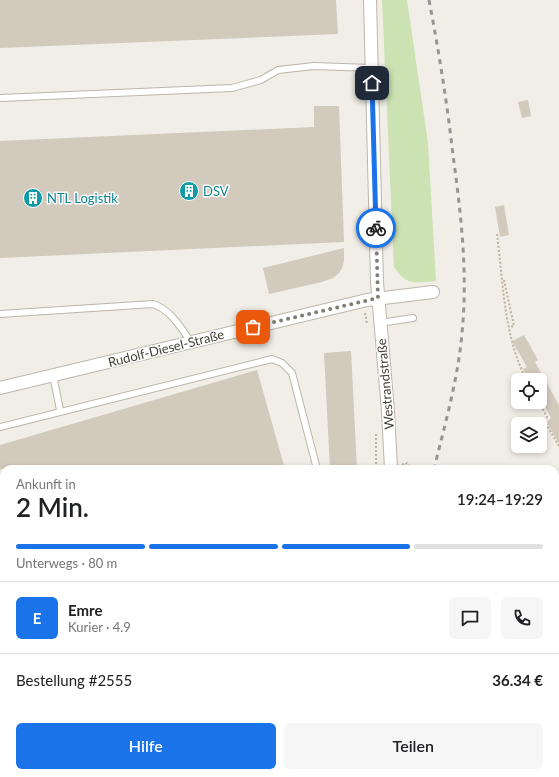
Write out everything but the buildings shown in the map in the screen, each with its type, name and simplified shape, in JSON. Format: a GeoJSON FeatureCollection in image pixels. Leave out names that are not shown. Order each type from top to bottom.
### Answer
{"type":"FeatureCollection","features":[{"type":"Feature","properties":{"kind":"street","name":"Westrandstraße"},"geometry":{"type":"LineString","coordinates":[[370,0],[378,298],[388,411],[391,465]]}},
{"type":"Feature","properties":{"kind":"street","name":"Rudolf-Diesel-Straße"},"geometry":{"type":"LineString","coordinates":[[0,388],[378,298],[432,292]]}},
{"type":"Feature","properties":{"kind":"lane"},"geometry":{"type":"LineString","coordinates":[[0,98],[232,88],[261,80],[278,70],[314,66],[371,68]]}},
{"type":"Feature","properties":{"kind":"lane"},"geometry":{"type":"LineString","coordinates":[[0,314],[153,304],[159,306],[170,315],[191,342]]}},
{"type":"Feature","properties":{"kind":"lane"},"geometry":{"type":"LineString","coordinates":[[380,323],[413,318]]}},
{"type":"Feature","properties":{"kind":"lane"},"geometry":{"type":"LineString","coordinates":[[0,427],[60,410],[272,360],[282,363],[292,373],[316,465]]}},
{"type":"Feature","properties":{"kind":"lane"},"geometry":{"type":"LineString","coordinates":[[53,375],[60,410]]}},
{"type":"Feature","properties":{"kind":"path"},"geometry":{"type":"LineString","coordinates":[[497,234],[510,338],[519,367],[523,373]]}},
{"type":"Feature","properties":{"kind":"path"},"geometry":{"type":"LineString","coordinates":[[504,278],[514,326],[509,327]]}},
{"type":"Feature","properties":{"kind":"path"},"geometry":{"type":"LineString","coordinates":[[543,409],[547,417],[545,422],[559,446]]}},
{"type":"Feature","properties":{"kind":"green space"},"geometry":{"type":"Polygon","coordinates":[[[382,0],[407,0],[428,143],[436,281],[412,282],[403,277],[394,267],[382,0]]]}},
{"type":"Feature","properties":{"kind":"railway"},"geometry":{"type":"LineString","coordinates":[[429,0],[448,116],[461,221],[464,266],[464,311],[460,350],[451,401],[435,465]]}},
{"type":"Feature","properties":{"kind":"way so far"},"geometry":{"type":"LineString","coordinates":[[253,327],[378,298],[376,228]]}},
{"type":"Feature","properties":{"kind":"place","name":"DSV"},"geometry":{"type":"Point","coordinates":[189,191]}},
{"type":"Feature","properties":{"kind":"place","name":"NTL Logistik"},"geometry":{"type":"Point","coordinates":[33,198]}},
{"type":"Feature","properties":{"kind":"route"},"geometry":{"type":"LineString","coordinates":[[372,83],[376,228]]}}]}
